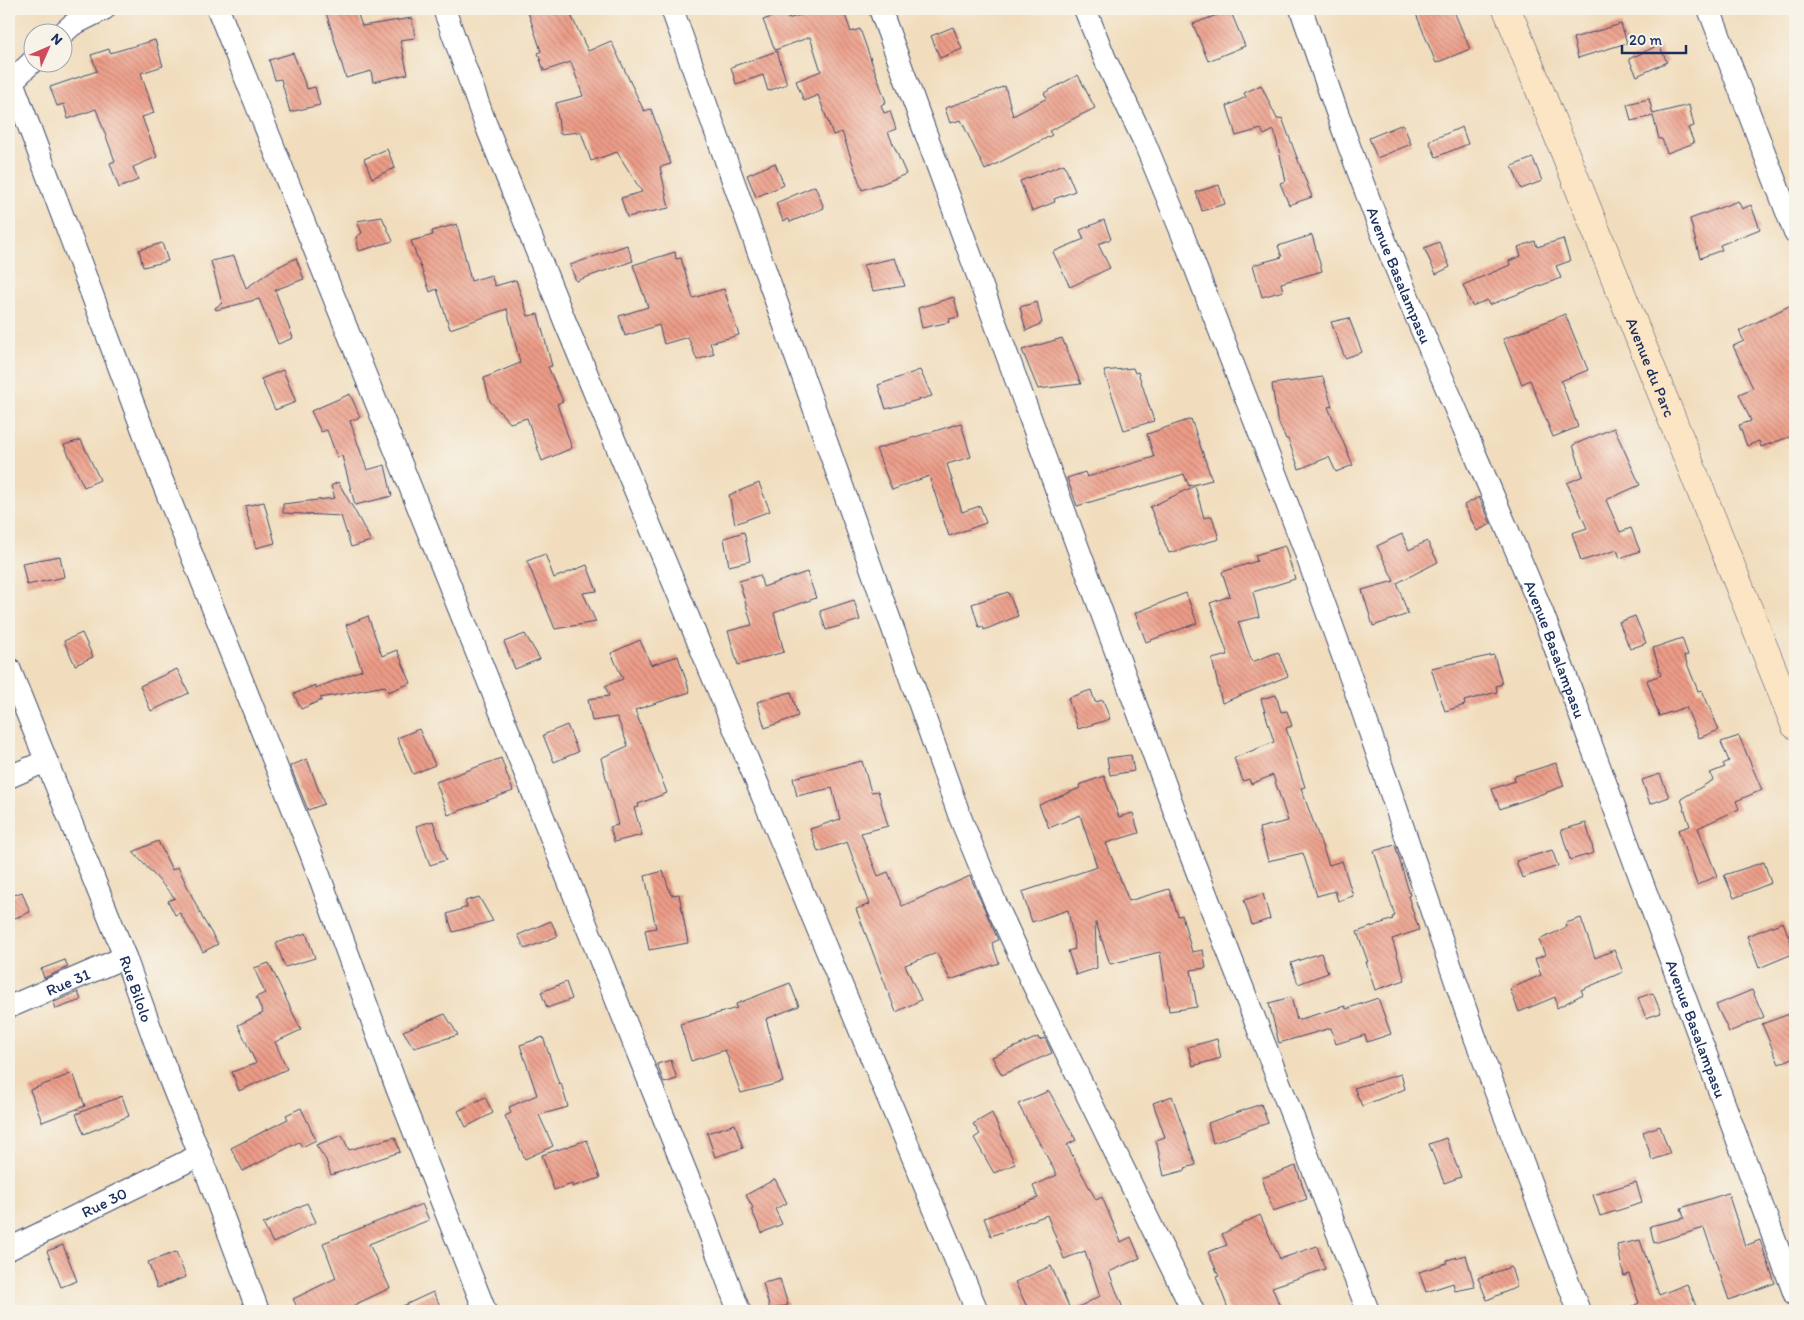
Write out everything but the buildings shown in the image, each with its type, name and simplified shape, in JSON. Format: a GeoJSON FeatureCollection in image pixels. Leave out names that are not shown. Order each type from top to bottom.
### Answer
{"type":"FeatureCollection","features":[{"type":"Feature","properties":{"kind":"street"},"geometry":{"type":"LineString","coordinates":[[72,25],[104,9]]}},
{"type":"Feature","properties":{"kind":"street"},"geometry":{"type":"LineString","coordinates":[[218,9],[692,1186],[739,1311]]}},
{"type":"Feature","properties":{"kind":"street"},"geometry":{"type":"LineString","coordinates":[[444,9],[484,120],[566,324],[977,1311]]}},
{"type":"Feature","properties":{"kind":"street"},"geometry":{"type":"LineString","coordinates":[[672,9],[960,817],[995,902],[1027,972],[1193,1311]]}},
{"type":"Feature","properties":{"kind":"street"},"geometry":{"type":"LineString","coordinates":[[880,9],[1190,853],[1368,1311]]}},
{"type":"Feature","properties":{"kind":"street"},"geometry":{"type":"LineString","coordinates":[[1085,9],[1105,59],[1144,141],[1182,233],[1303,545],[1362,709],[1475,1037],[1578,1311]]}},
{"type":"Feature","properties":{"kind":"street","name":"Avenue Basalampasu"},"geometry":{"type":"LineString","coordinates":[[1301,9],[1345,138],[1396,267],[1506,523],[1542,612],[1795,1295]]}},
{"type":"Feature","properties":{"kind":"street","name":"Avenue du Parc"},"geometry":{"type":"LineString","coordinates":[[1507,9],[1795,725]]}},
{"type":"Feature","properties":{"kind":"street"},"geometry":{"type":"LineString","coordinates":[[1709,9],[1795,233]]}},
{"type":"Feature","properties":{"kind":"street"},"geometry":{"type":"LineString","coordinates":[[22,71],[10,82],[159,473],[312,856],[397,1088],[485,1311]]}},
{"type":"Feature","properties":{"kind":"street","name":"Rue Bilolo"},"geometry":{"type":"LineString","coordinates":[[9,668],[125,957],[157,1047],[200,1155],[258,1311]]}},
{"type":"Feature","properties":{"kind":"street"},"geometry":{"type":"LineString","coordinates":[[9,777],[46,761]]}},
{"type":"Feature","properties":{"kind":"street","name":"Rue 31"},"geometry":{"type":"LineString","coordinates":[[9,1007],[125,957]]}},
{"type":"Feature","properties":{"kind":"street","name":"Rue 30"},"geometry":{"type":"LineString","coordinates":[[9,1249],[200,1155]]}}]}
